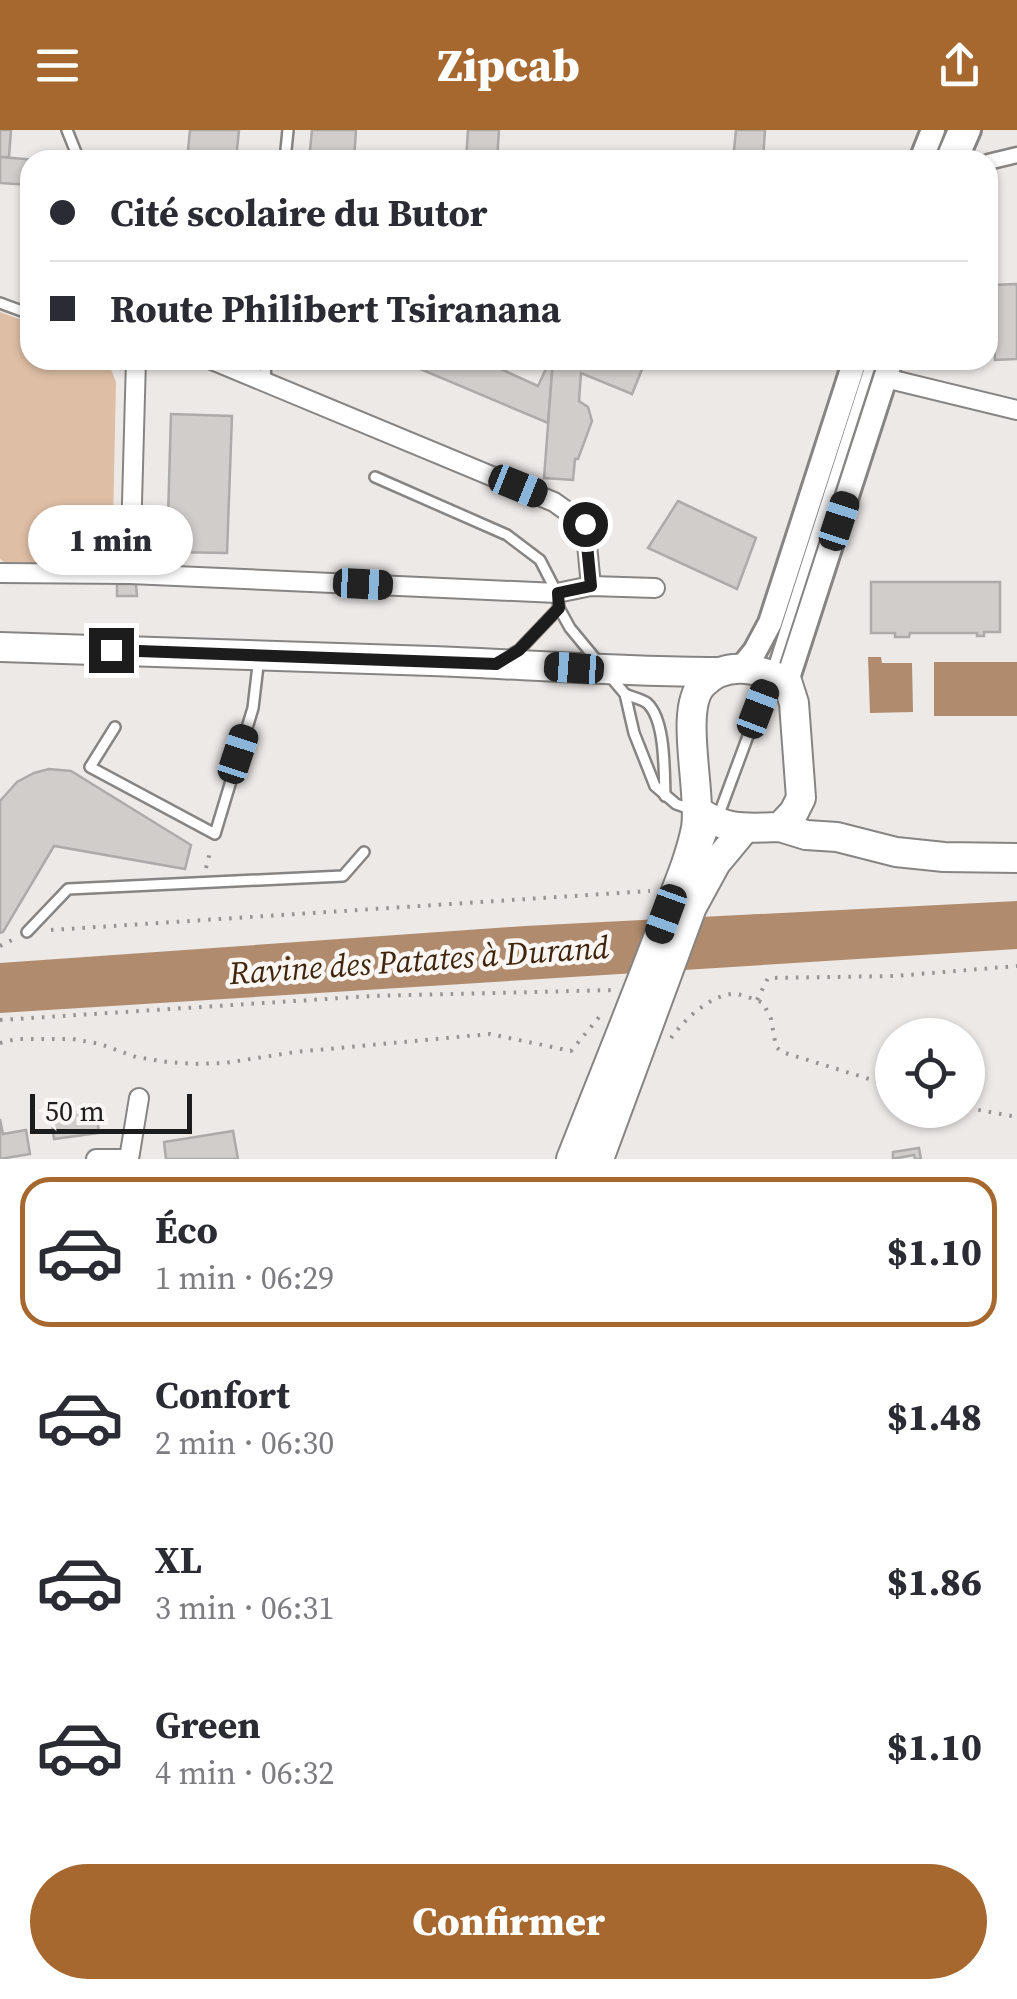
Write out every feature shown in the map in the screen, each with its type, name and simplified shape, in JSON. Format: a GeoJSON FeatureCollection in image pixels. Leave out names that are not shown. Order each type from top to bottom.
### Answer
{"type":"FeatureCollection","features":[{"type":"Feature","properties":{"kind":"main road"},"geometry":{"type":"LineString","coordinates":[[0,647],[259,654],[644,672],[729,670],[779,678],[794,703],[801,798],[814,820],[836,838]]}},
{"type":"Feature","properties":{"kind":"main road"},"geometry":{"type":"LineString","coordinates":[[707,818],[691,712],[699,688],[729,670]]}},
{"type":"Feature","properties":{"kind":"main road"},"geometry":{"type":"LineString","coordinates":[[644,672],[691,712]]}},
{"type":"Feature","properties":{"kind":"main road"},"geometry":{"type":"LineString","coordinates":[[780,827],[801,798]]}},
{"type":"Feature","properties":{"kind":"main road"},"geometry":{"type":"LineString","coordinates":[[707,818],[744,828],[780,827],[896,852],[1017,858]]}},
{"type":"Feature","properties":{"kind":"main road"},"geometry":{"type":"LineString","coordinates":[[599,1159],[650,981],[680,904],[695,831],[707,818]]}},
{"type":"Feature","properties":{"kind":"main road"},"geometry":{"type":"LineString","coordinates":[[680,904],[744,828]]}},
{"type":"Feature","properties":{"kind":"main road"},"geometry":{"type":"LineString","coordinates":[[571,1159],[622,1031],[650,981]]}},
{"type":"Feature","properties":{"kind":"street"},"geometry":{"type":"LineString","coordinates":[[130,574],[136,370]]}},
{"type":"Feature","properties":{"kind":"street"},"geometry":{"type":"LineString","coordinates":[[236,370],[554,502],[585,524],[591,586]]}},
{"type":"Feature","properties":{"kind":"street"},"geometry":{"type":"LineString","coordinates":[[729,670],[755,651],[770,623],[852,370]]}},
{"type":"Feature","properties":{"kind":"street"},"geometry":{"type":"LineString","coordinates":[[779,678],[881,370]]}},
{"type":"Feature","properties":{"kind":"street"},"geometry":{"type":"LineString","coordinates":[[894,370],[1017,410]]}},
{"type":"Feature","properties":{"kind":"street"},"geometry":{"type":"LineString","coordinates":[[0,573],[130,574],[558,600],[591,586],[655,588]]}},
{"type":"Feature","properties":{"kind":"street"},"geometry":{"type":"LineString","coordinates":[[129,1159],[139,1098]]}},
{"type":"Feature","properties":{"kind":"street"},"geometry":{"type":"LineString","coordinates":[[96,1159],[120,1159]]}},
{"type":"Feature","properties":{"kind":"lane"},"geometry":{"type":"LineString","coordinates":[[264,382],[265,370]]}},
{"type":"Feature","properties":{"kind":"lane"},"geometry":{"type":"LineString","coordinates":[[375,477],[507,534],[540,560],[570,628],[625,694],[647,703],[657,719],[665,796]]}},
{"type":"Feature","properties":{"kind":"lane"},"geometry":{"type":"LineString","coordinates":[[496,664],[519,650],[558,600]]}},
{"type":"Feature","properties":{"kind":"lane"},"geometry":{"type":"LineString","coordinates":[[115,728],[90,767],[215,834],[253,708],[259,654]]}},
{"type":"Feature","properties":{"kind":"lane"},"geometry":{"type":"LineString","coordinates":[[625,694],[634,733],[656,786],[676,804],[707,818],[779,678]]}},
{"type":"Feature","properties":{"kind":"lane"},"geometry":{"type":"LineString","coordinates":[[27,932],[68,889],[343,876],[364,852]]}},
{"type":"Feature","properties":{"kind":"lane"},"geometry":{"type":"LineString","coordinates":[[611,1094],[650,981]]}},
{"type":"Feature","properties":{"kind":"path"},"geometry":{"type":"LineString","coordinates":[[202,883],[215,834]]}},
{"type":"Feature","properties":{"kind":"path"},"geometry":{"type":"LineString","coordinates":[[0,946],[27,932],[680,904]]}},
{"type":"Feature","properties":{"kind":"path"},"geometry":{"type":"LineString","coordinates":[[757,1000],[768,978],[896,976],[1017,966]]}},
{"type":"Feature","properties":{"kind":"path"},"geometry":{"type":"LineString","coordinates":[[0,1020],[650,981]]}},
{"type":"Feature","properties":{"kind":"path"},"geometry":{"type":"LineString","coordinates":[[671,1038],[681,1024],[708,1003],[732,994],[762,1003],[771,1018],[776,1046],[782,1052],[875,1081]]}},
{"type":"Feature","properties":{"kind":"path"},"geometry":{"type":"LineString","coordinates":[[0,1043],[16,1039],[73,1039],[136,1056],[194,1064],[490,1034],[571,1051],[600,1016],[622,1031]]}},
{"type":"Feature","properties":{"kind":"path"},"geometry":{"type":"LineString","coordinates":[[985,1112],[1017,1117]]}},
{"type":"Feature","properties":{"kind":"shaded area"},"geometry":{"type":"Polygon","coordinates":[[[0,312],[20,319],[20,370],[111,370],[116,382],[112,570],[9,566],[0,559],[0,312]]]}},
{"type":"Feature","properties":{"kind":"water"},"geometry":{"type":"Polygon","coordinates":[[[868,657],[881,657],[882,663],[912,663],[913,712],[870,713],[868,657]]]}},
{"type":"Feature","properties":{"kind":"water"},"geometry":{"type":"Polygon","coordinates":[[[934,662],[1017,662],[1017,716],[934,716],[934,662]]]}},
{"type":"Feature","properties":{"kind":"water","name":"Ravine des Patates à Durand"},"geometry":{"type":"Polygon","coordinates":[[[1017,901],[1017,949],[0,1013],[0,963],[525,926],[1017,901]]]}},
{"type":"Feature","properties":{"kind":"building"},"geometry":{"type":"Polygon","coordinates":[[[0,130],[11,130],[9,157],[0,157],[0,130]]]}},
{"type":"Feature","properties":{"kind":"building"},"geometry":{"type":"Polygon","coordinates":[[[190,130],[239,130],[237,150],[188,150],[190,130]]]}},
{"type":"Feature","properties":{"kind":"building"},"geometry":{"type":"Polygon","coordinates":[[[312,130],[356,130],[355,150],[310,150],[312,130]]]}},
{"type":"Feature","properties":{"kind":"building"},"geometry":{"type":"Polygon","coordinates":[[[468,130],[499,130],[498,150],[467,150],[468,130]]]}},
{"type":"Feature","properties":{"kind":"building"},"geometry":{"type":"Polygon","coordinates":[[[736,130],[765,130],[764,150],[734,150],[736,130]]]}},
{"type":"Feature","properties":{"kind":"building"},"geometry":{"type":"Polygon","coordinates":[[[0,157],[20,159],[20,184],[0,183],[0,157]]]}},
{"type":"Feature","properties":{"kind":"building"},"geometry":{"type":"Polygon","coordinates":[[[1017,284],[1017,359],[998,360],[998,285],[1017,284]]]}},
{"type":"Feature","properties":{"kind":"building"},"geometry":{"type":"Polygon","coordinates":[[[423,370],[503,370],[538,386],[545,370],[552,370],[548,423],[423,370]]]}},
{"type":"Feature","properties":{"kind":"building"},"geometry":{"type":"Polygon","coordinates":[[[552,370],[642,370],[632,394],[581,373],[579,401],[588,407],[592,421],[575,459],[573,480],[544,478],[552,370]]]}},
{"type":"Feature","properties":{"kind":"building"},"geometry":{"type":"Polygon","coordinates":[[[171,414],[232,416],[227,553],[167,552],[171,414]]]}},
{"type":"Feature","properties":{"kind":"building"},"geometry":{"type":"Polygon","coordinates":[[[678,501],[756,538],[737,589],[648,548],[678,501]]]}},
{"type":"Feature","properties":{"kind":"building"},"geometry":{"type":"Polygon","coordinates":[[[871,582],[1000,582],[1000,632],[984,632],[984,636],[910,633],[909,637],[871,633],[871,582]]]}},
{"type":"Feature","properties":{"kind":"building"},"geometry":{"type":"Polygon","coordinates":[[[117,584],[136,584],[137,596],[117,596],[117,584]]]}},
{"type":"Feature","properties":{"kind":"building"},"geometry":{"type":"Polygon","coordinates":[[[49,769],[71,771],[191,845],[185,869],[54,846],[0,933],[0,801],[17,782],[49,769]]]}},
{"type":"Feature","properties":{"kind":"building"},"geometry":{"type":"Polygon","coordinates":[[[96,1109],[99,1133],[54,1139],[51,1115],[96,1109]]]}},
{"type":"Feature","properties":{"kind":"building"},"geometry":{"type":"Polygon","coordinates":[[[0,1119],[3,1134],[26,1130],[30,1154],[0,1159],[0,1119]]]}},
{"type":"Feature","properties":{"kind":"building"},"geometry":{"type":"Polygon","coordinates":[[[233,1131],[238,1159],[166,1159],[164,1142],[233,1131]]]}},
{"type":"Feature","properties":{"kind":"building"},"geometry":{"type":"Polygon","coordinates":[[[919,1148],[921,1159],[914,1155],[893,1159],[893,1152],[919,1148]]]}},
{"type":"Feature","properties":{"kind":"route"},"geometry":{"type":"LineString","coordinates":[[111,650],[496,664],[519,650],[559,608],[558,593],[591,586],[585,524]]}}]}
